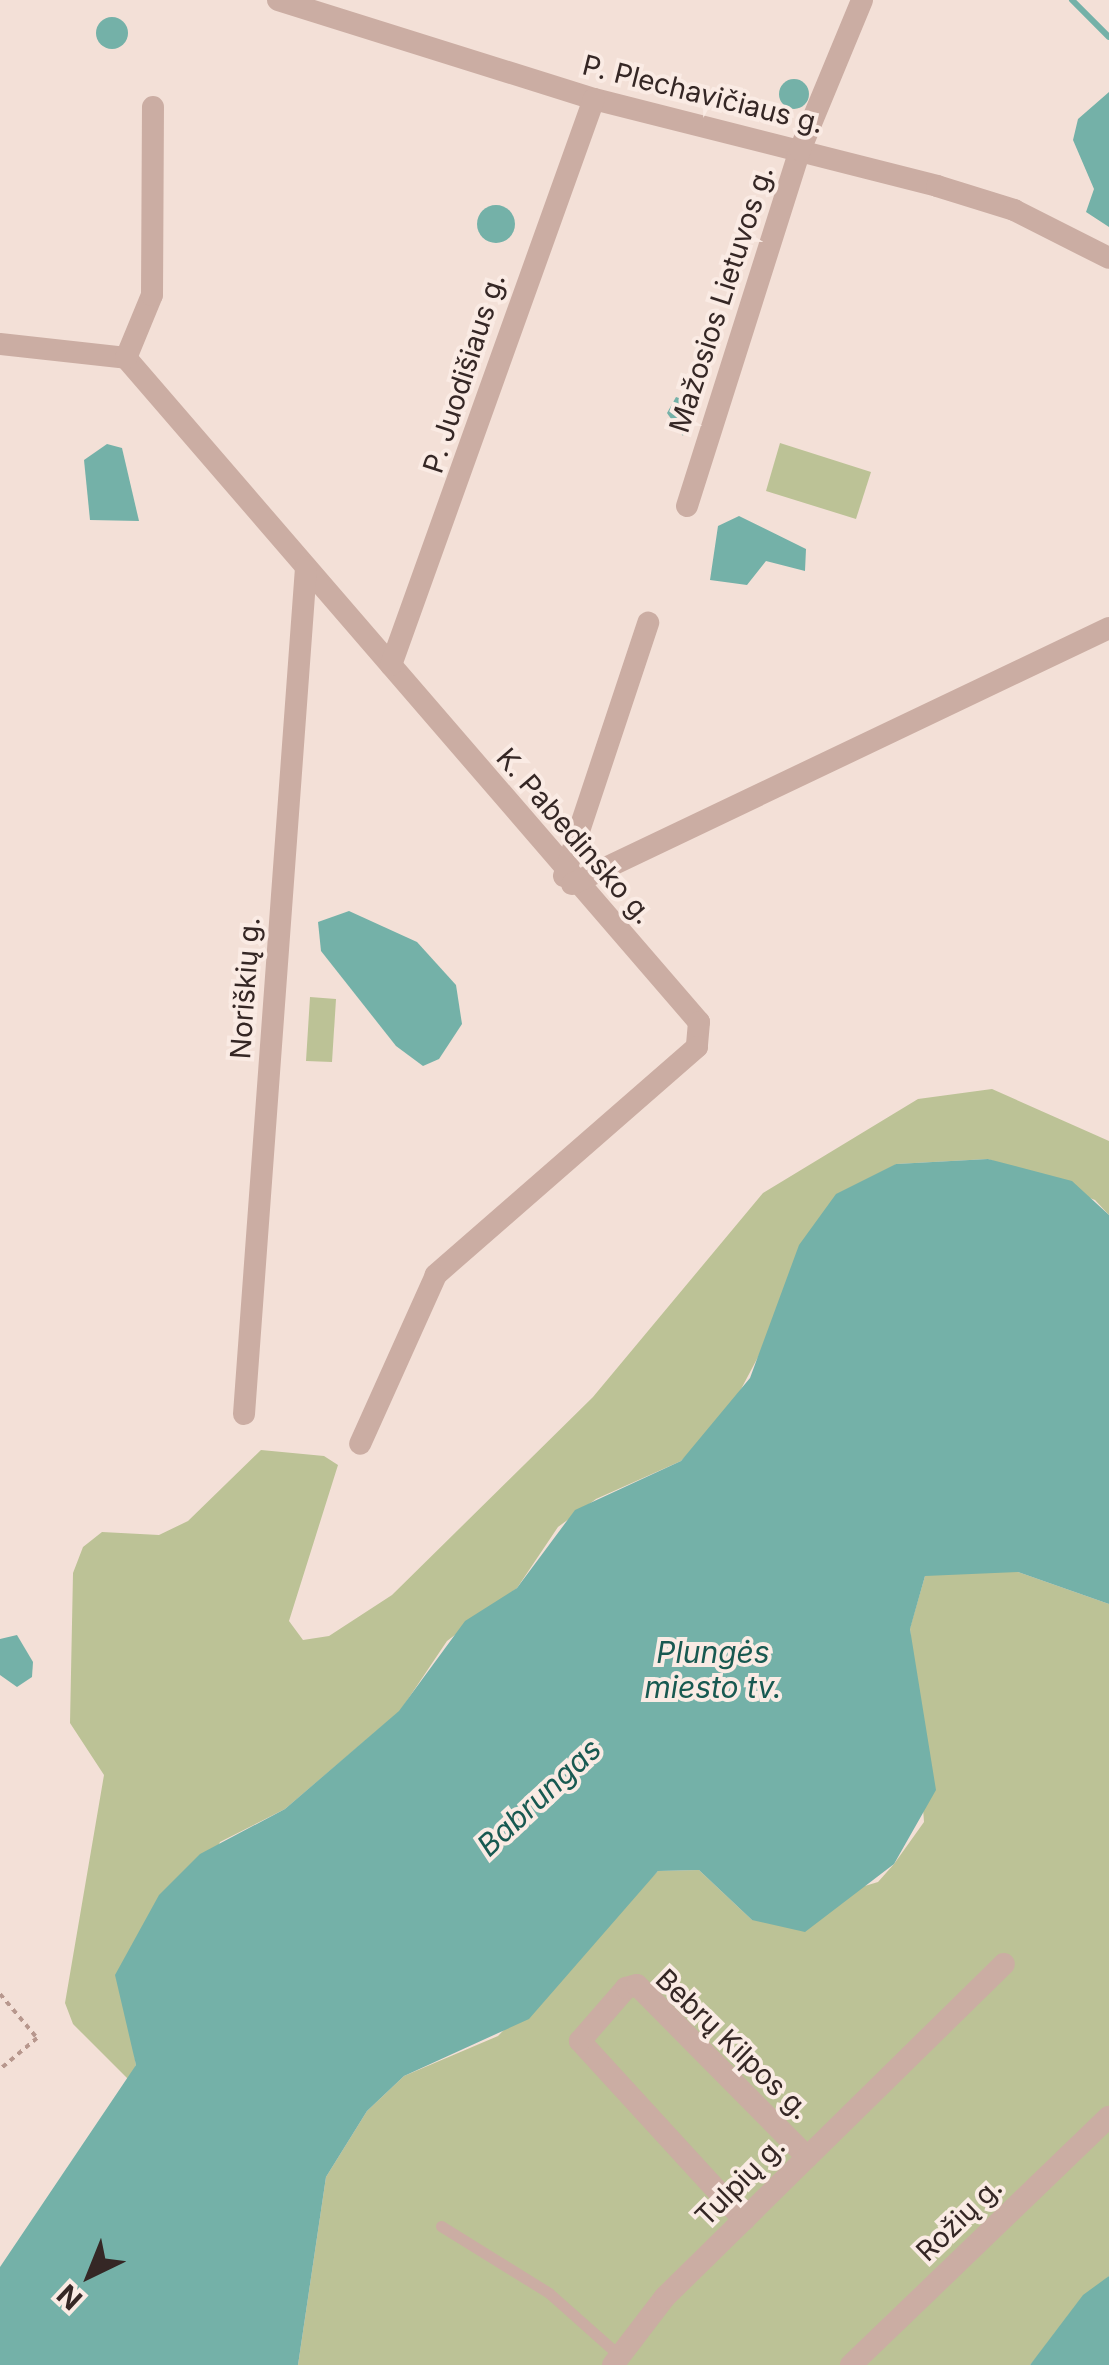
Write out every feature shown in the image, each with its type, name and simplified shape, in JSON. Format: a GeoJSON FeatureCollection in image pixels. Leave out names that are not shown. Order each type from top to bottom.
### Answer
{"type":"FeatureCollection","features":[{"type":"Feature","properties":{"kind":"street","name":"P. Plechavičiaus g."},"geometry":{"type":"LineString","coordinates":[[278,0],[594,99],[800,150],[1014,210],[1109,258]]}},
{"type":"Feature","properties":{"kind":"street"},"geometry":{"type":"LineString","coordinates":[[321,15],[341,0]]}},
{"type":"Feature","properties":{"kind":"street","name":"Mažosios Lietuvos g."},"geometry":{"type":"LineString","coordinates":[[687,506],[800,150],[862,0]]}},
{"type":"Feature","properties":{"kind":"street","name":"P. Juodišiaus g."},"geometry":{"type":"LineString","coordinates":[[392,665],[594,99]]}},
{"type":"Feature","properties":{"kind":"street"},"geometry":{"type":"LineString","coordinates":[[0,344],[126,358],[152,296],[153,107]]}},
{"type":"Feature","properties":{"kind":"street","name":"K. Pabedinsko g."},"geometry":{"type":"LineString","coordinates":[[126,358],[392,665],[568,880],[703,1033],[589,1149],[436,1275],[360,1444]]}},
{"type":"Feature","properties":{"kind":"street","name":"Noriškių g."},"geometry":{"type":"LineString","coordinates":[[244,1414],[306,567]]}},
{"type":"Feature","properties":{"kind":"street"},"geometry":{"type":"LineString","coordinates":[[568,880],[648,623]]}},
{"type":"Feature","properties":{"kind":"street"},"geometry":{"type":"LineString","coordinates":[[568,880],[1109,628]]}},
{"type":"Feature","properties":{"kind":"street","name":"Tulpių g."},"geometry":{"type":"LineString","coordinates":[[615,2362],[744,2220],[1004,1964]]}},
{"type":"Feature","properties":{"kind":"street","name":"Bebrų Kilpos g."},"geometry":{"type":"LineString","coordinates":[[744,2220],[580,2042],[626,1988],[637,1985],[807,2157]]}},
{"type":"Feature","properties":{"kind":"street","name":"Rožių g."},"geometry":{"type":"LineString","coordinates":[[851,2365],[1109,2117]]}},
{"type":"Feature","properties":{"kind":"lane"},"geometry":{"type":"LineString","coordinates":[[441,2226],[549,2293],[615,2362]]}},
{"type":"Feature","properties":{"kind":"path"},"geometry":{"type":"LineString","coordinates":[[0,1994],[36,2038],[0,2069]]}},
{"type":"Feature","properties":{"kind":"green space"},"geometry":{"type":"Polygon","coordinates":[[[780,443],[871,472],[856,519],[766,491],[780,443]]]}},
{"type":"Feature","properties":{"kind":"green space"},"geometry":{"type":"Polygon","coordinates":[[[310,997],[336,999],[332,1062],[306,1061],[310,997]]]}},
{"type":"Feature","properties":{"kind":"green space"},"geometry":{"type":"Polygon","coordinates":[[[992,1089],[1109,1141],[1109,1215],[1095,1200],[988,1159],[896,1164],[766,1342],[731,1408],[681,1461],[596,1499],[558,1527],[517,1588],[447,1641],[400,1711],[285,1809],[220,1842],[130,2029],[136,2065],[129,2080],[73,2024],[65,2003],[104,1775],[70,1723],[73,1573],[83,1547],[102,1532],[159,1535],[188,1521],[261,1450],[324,1456],[338,1465],[289,1621],[303,1640],[329,1636],[392,1595],[593,1397],[763,1193],[918,1099],[992,1089]]]}},
{"type":"Feature","properties":{"kind":"green space"},"geometry":{"type":"Polygon","coordinates":[[[940,1568],[1018,1572],[1109,1604],[1109,2276],[1030,2365],[298,2365],[326,2177],[367,2111],[404,2076],[498,2036],[658,1871],[699,1870],[752,1920],[878,1882],[894,1864],[924,1822],[910,1628],[925,1576],[940,1568]]]}},
{"type":"Feature","properties":{"kind":"water"},"geometry":{"type":"Polygon","coordinates":[[[112,17],[123,22],[128,33],[123,44],[112,49],[101,44],[96,33],[101,22],[112,17]]]}},
{"type":"Feature","properties":{"kind":"water"},"geometry":{"type":"Polygon","coordinates":[[[794,79],[805,83],[809,94],[805,105],[794,109],[783,105],[779,94],[783,83],[794,79]]]}},
{"type":"Feature","properties":{"kind":"water"},"geometry":{"type":"Polygon","coordinates":[[[1109,92],[1109,227],[1086,212],[1094,189],[1073,140],[1078,119],[1109,92]]]}},
{"type":"Feature","properties":{"kind":"water"},"geometry":{"type":"Polygon","coordinates":[[[496,205],[509,211],[515,224],[509,237],[496,243],[483,237],[477,224],[483,211],[496,205]]]}},
{"type":"Feature","properties":{"kind":"water"},"geometry":{"type":"Polygon","coordinates":[[[676,397],[690,402],[683,436],[667,413],[676,397]]]}},
{"type":"Feature","properties":{"kind":"water"},"geometry":{"type":"Polygon","coordinates":[[[107,444],[122,448],[139,521],[90,520],[84,460],[107,444]]]}},
{"type":"Feature","properties":{"kind":"water"},"geometry":{"type":"Polygon","coordinates":[[[739,516],[806,549],[805,571],[766,561],[747,585],[710,580],[718,526],[739,516]]]}},
{"type":"Feature","properties":{"kind":"water"},"geometry":{"type":"Polygon","coordinates":[[[349,911],[417,942],[456,985],[462,1024],[439,1059],[423,1066],[396,1046],[321,951],[318,922],[349,911]]]}},
{"type":"Feature","properties":{"kind":"water","name":"Plungės miesto tv."},"geometry":{"type":"Polygon","coordinates":[[[988,1159],[1072,1181],[1109,1215],[1109,1604],[1018,1572],[925,1576],[910,1629],[936,1790],[894,1864],[805,1932],[752,1920],[699,1870],[658,1871],[529,2019],[404,2076],[367,2111],[326,2177],[298,2365],[0,2365],[0,2267],[136,2065],[115,1975],[159,1895],[200,1854],[285,1809],[399,1711],[465,1621],[517,1588],[575,1510],[681,1461],[750,1378],[799,1245],[836,1194],[896,1164],[988,1159]]]}},
{"type":"Feature","properties":{"kind":"water"},"geometry":{"type":"Polygon","coordinates":[[[17,1635],[33,1662],[32,1677],[17,1687],[0,1675],[0,1639],[17,1635]]]}},
{"type":"Feature","properties":{"kind":"water"},"geometry":{"type":"Polygon","coordinates":[[[1109,2276],[1109,2365],[1030,2365],[1083,2295],[1109,2276]]]}},
{"type":"Feature","properties":{"kind":"waterway"},"geometry":{"type":"LineString","coordinates":[[1072,0],[1109,37]]}},
{"type":"Feature","properties":{"kind":"water label","name":"Babrungas"},"geometry":{"type":"Point","coordinates":[539,1797]}}]}
